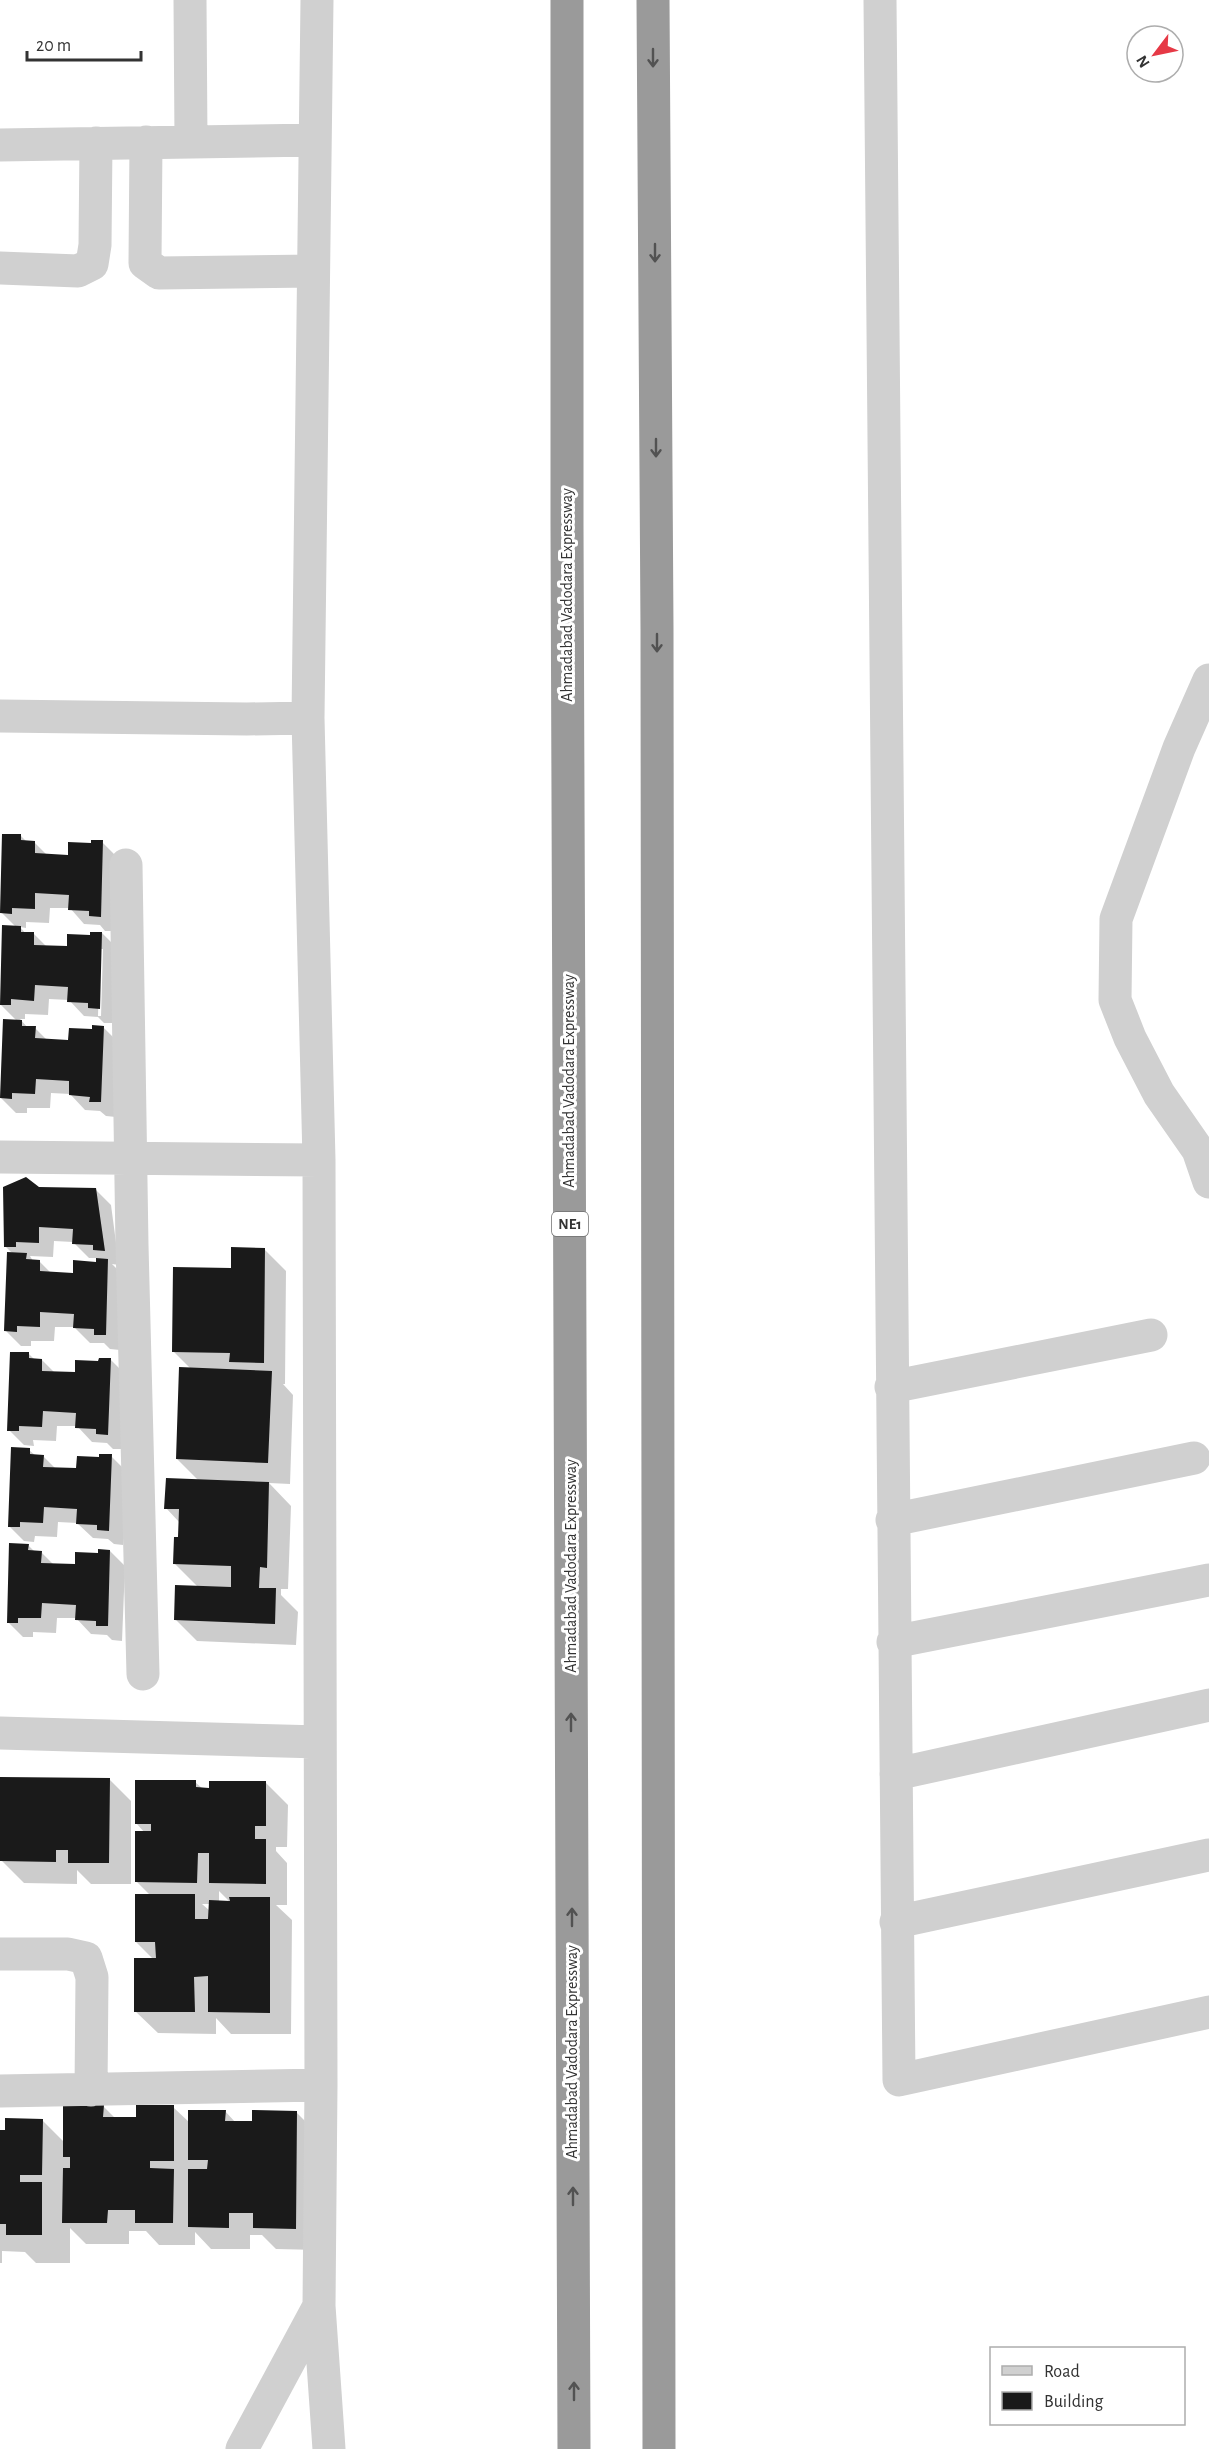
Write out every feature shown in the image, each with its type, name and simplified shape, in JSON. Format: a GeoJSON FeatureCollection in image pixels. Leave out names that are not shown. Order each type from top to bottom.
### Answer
{"type":"FeatureCollection","features":[{"type":"Feature","properties":{"kind":"highway","name":"Ahmadabad Vadodara Expressway"},"geometry":{"type":"LineString","coordinates":[[567,0],[574,2449]]}},
{"type":"Feature","properties":{"kind":"highway"},"geometry":{"type":"LineString","coordinates":[[653,0],[657,629],[659,2449]]}},
{"type":"Feature","properties":{"kind":"street"},"geometry":{"type":"LineString","coordinates":[[190,0],[191,141]]}},
{"type":"Feature","properties":{"kind":"street"},"geometry":{"type":"LineString","coordinates":[[317,0],[308,718],[319,1160],[321,2085],[319,2306],[329,2449]]}},
{"type":"Feature","properties":{"kind":"street"},"geometry":{"type":"LineString","coordinates":[[880,0],[893,1642],[899,2080],[1209,2012]]}},
{"type":"Feature","properties":{"kind":"street"},"geometry":{"type":"LineString","coordinates":[[0,145],[315,140]]}},
{"type":"Feature","properties":{"kind":"street"},"geometry":{"type":"LineString","coordinates":[[146,142],[146,263],[159,273],[313,271]]}},
{"type":"Feature","properties":{"kind":"street"},"geometry":{"type":"LineString","coordinates":[[0,268],[78,271],[92,264],[95,245],[96,143]]}},
{"type":"Feature","properties":{"kind":"street"},"geometry":{"type":"LineString","coordinates":[[1209,680],[1179,748],[1116,919],[1115,1000],[1130,1038],[1159,1094],[1198,1149],[1209,1182]]}},
{"type":"Feature","properties":{"kind":"street"},"geometry":{"type":"LineString","coordinates":[[0,716],[308,718]]}},
{"type":"Feature","properties":{"kind":"street"},"geometry":{"type":"LineString","coordinates":[[126,866],[143,1674]]}},
{"type":"Feature","properties":{"kind":"street"},"geometry":{"type":"LineString","coordinates":[[0,1157],[319,1160]]}},
{"type":"Feature","properties":{"kind":"street"},"geometry":{"type":"LineString","coordinates":[[891,1387],[1152,1335]]}},
{"type":"Feature","properties":{"kind":"street"},"geometry":{"type":"LineString","coordinates":[[892,1520],[1194,1458]]}},
{"type":"Feature","properties":{"kind":"street"},"geometry":{"type":"LineString","coordinates":[[893,1642],[1209,1580]]}},
{"type":"Feature","properties":{"kind":"street"},"geometry":{"type":"LineString","coordinates":[[896,1774],[1209,1705]]}},
{"type":"Feature","properties":{"kind":"street"},"geometry":{"type":"LineString","coordinates":[[0,1733],[320,1742]]}},
{"type":"Feature","properties":{"kind":"street"},"geometry":{"type":"LineString","coordinates":[[896,1922],[1209,1855]]}},
{"type":"Feature","properties":{"kind":"street"},"geometry":{"type":"LineString","coordinates":[[0,1954],[68,1954],[86,1958],[92,1977],[91,2090]]}},
{"type":"Feature","properties":{"kind":"street"},"geometry":{"type":"LineString","coordinates":[[0,2091],[321,2085]]}},
{"type":"Feature","properties":{"kind":"street"},"geometry":{"type":"LineString","coordinates":[[242,2449],[319,2306]]}},
{"type":"Feature","properties":{"kind":"building"},"geometry":{"type":"Polygon","coordinates":[[[2,834],[21,834],[21,840],[35,841],[35,853],[68,855],[68,842],[91,843],[91,840],[103,840],[101,917],[89,916],[89,911],[68,910],[69,895],[35,893],[35,909],[12,908],[12,914],[0,913],[2,834]]]}},
{"type":"Feature","properties":{"kind":"building"},"geometry":{"type":"Polygon","coordinates":[[[2,925],[21,926],[21,932],[34,932],[34,945],[67,946],[67,934],[90,935],[90,932],[102,932],[100,1009],[88,1008],[88,1003],[67,1002],[68,987],[35,985],[34,1001],[11,999],[11,1005],[0,1005],[2,925]]]}},
{"type":"Feature","properties":{"kind":"building"},"geometry":{"type":"Polygon","coordinates":[[[3,1019],[22,1020],[22,1026],[36,1026],[35,1038],[68,1040],[69,1028],[92,1029],[92,1025],[104,1026],[101,1102],[89,1102],[90,1097],[69,1095],[69,1081],[36,1079],[35,1094],[12,1093],[12,1099],[0,1098],[3,1019]]]}},
{"type":"Feature","properties":{"kind":"building"},"geometry":{"type":"Polygon","coordinates":[[[26,1177],[39,1187],[96,1188],[105,1251],[93,1250],[93,1245],[72,1244],[73,1229],[39,1227],[39,1243],[16,1242],[16,1247],[4,1247],[3,1187],[26,1177]]]}},
{"type":"Feature","properties":{"kind":"building"},"geometry":{"type":"Polygon","coordinates":[[[231,1247],[265,1248],[264,1363],[229,1362],[230,1353],[172,1352],[173,1267],[231,1268],[231,1247]]]}},
{"type":"Feature","properties":{"kind":"building"},"geometry":{"type":"Polygon","coordinates":[[[7,1252],[27,1253],[26,1259],[40,1260],[40,1271],[73,1273],[73,1260],[96,1262],[96,1258],[108,1259],[106,1335],[94,1335],[94,1329],[73,1328],[74,1314],[40,1312],[40,1327],[17,1326],[17,1332],[4,1331],[7,1252]]]}},
{"type":"Feature","properties":{"kind":"building"},"geometry":{"type":"Polygon","coordinates":[[[10,1352],[29,1352],[29,1358],[42,1359],[42,1371],[75,1372],[75,1360],[98,1361],[99,1358],[111,1358],[108,1435],[96,1434],[96,1429],[75,1428],[76,1413],[43,1411],[42,1427],[19,1426],[19,1431],[7,1431],[10,1352]]]}},
{"type":"Feature","properties":{"kind":"building"},"geometry":{"type":"Polygon","coordinates":[[[179,1367],[272,1371],[268,1463],[176,1459],[179,1367]]]}},
{"type":"Feature","properties":{"kind":"building"},"geometry":{"type":"Polygon","coordinates":[[[11,1447],[30,1448],[30,1454],[44,1455],[43,1467],[76,1468],[77,1456],[99,1457],[99,1454],[112,1454],[109,1531],[97,1530],[97,1525],[76,1524],[77,1509],[44,1507],[43,1523],[20,1522],[20,1527],[8,1527],[11,1447]]]}},
{"type":"Feature","properties":{"kind":"building"},"geometry":{"type":"Polygon","coordinates":[[[166,1478],[269,1482],[267,1568],[260,1567],[259,1588],[276,1588],[275,1624],[174,1620],[175,1585],[231,1587],[231,1566],[173,1564],[174,1537],[178,1537],[179,1509],[164,1509],[166,1478]]]}},
{"type":"Feature","properties":{"kind":"building"},"geometry":{"type":"Polygon","coordinates":[[[9,1543],[29,1544],[28,1550],[42,1551],[41,1563],[75,1564],[75,1552],[98,1553],[98,1549],[110,1550],[108,1626],[96,1626],[96,1621],[75,1620],[76,1605],[42,1603],[41,1618],[18,1618],[18,1623],[7,1623],[9,1543]]]}},
{"type":"Feature","properties":{"kind":"building"},"geometry":{"type":"Polygon","coordinates":[[[0,1777],[110,1778],[109,1863],[68,1863],[68,1850],[56,1850],[56,1862],[0,1861],[0,1777]]]}},
{"type":"Feature","properties":{"kind":"building"},"geometry":{"type":"Polygon","coordinates":[[[135,1780],[196,1780],[196,1787],[209,1788],[209,1781],[266,1781],[266,1826],[255,1826],[255,1839],[266,1839],[266,1884],[209,1883],[209,1853],[198,1853],[197,1883],[135,1882],[135,1831],[151,1831],[151,1824],[135,1824],[135,1780]]]}},
{"type":"Feature","properties":{"kind":"building"},"geometry":{"type":"Polygon","coordinates":[[[135,1894],[195,1894],[195,1919],[208,1919],[209,1900],[230,1901],[229,1897],[270,1897],[270,2013],[208,2012],[208,1976],[194,1977],[195,2012],[134,2012],[134,1958],[156,1958],[155,1942],[135,1942],[135,1894]]]}},
{"type":"Feature","properties":{"kind":"building"},"geometry":{"type":"Polygon","coordinates":[[[63,2104],[104,2105],[103,2117],[136,2117],[136,2105],[174,2105],[174,2161],[150,2161],[150,2168],[174,2169],[173,2223],[135,2223],[135,2210],[108,2210],[107,2223],[62,2223],[63,2168],[70,2168],[70,2157],[63,2157],[63,2104]]]}},
{"type":"Feature","properties":{"kind":"building"},"geometry":{"type":"Polygon","coordinates":[[[188,2110],[226,2110],[225,2121],[252,2121],[252,2110],[297,2111],[296,2229],[253,2228],[253,2213],[229,2213],[229,2228],[188,2227],[188,2169],[207,2169],[208,2160],[188,2160],[188,2110]]]}},
{"type":"Feature","properties":{"kind":"building"},"geometry":{"type":"Polygon","coordinates":[[[5,2118],[43,2119],[42,2175],[20,2175],[20,2182],[42,2182],[42,2235],[6,2235],[6,2224],[0,2224],[0,2130],[5,2130],[5,2118]]]}}]}
